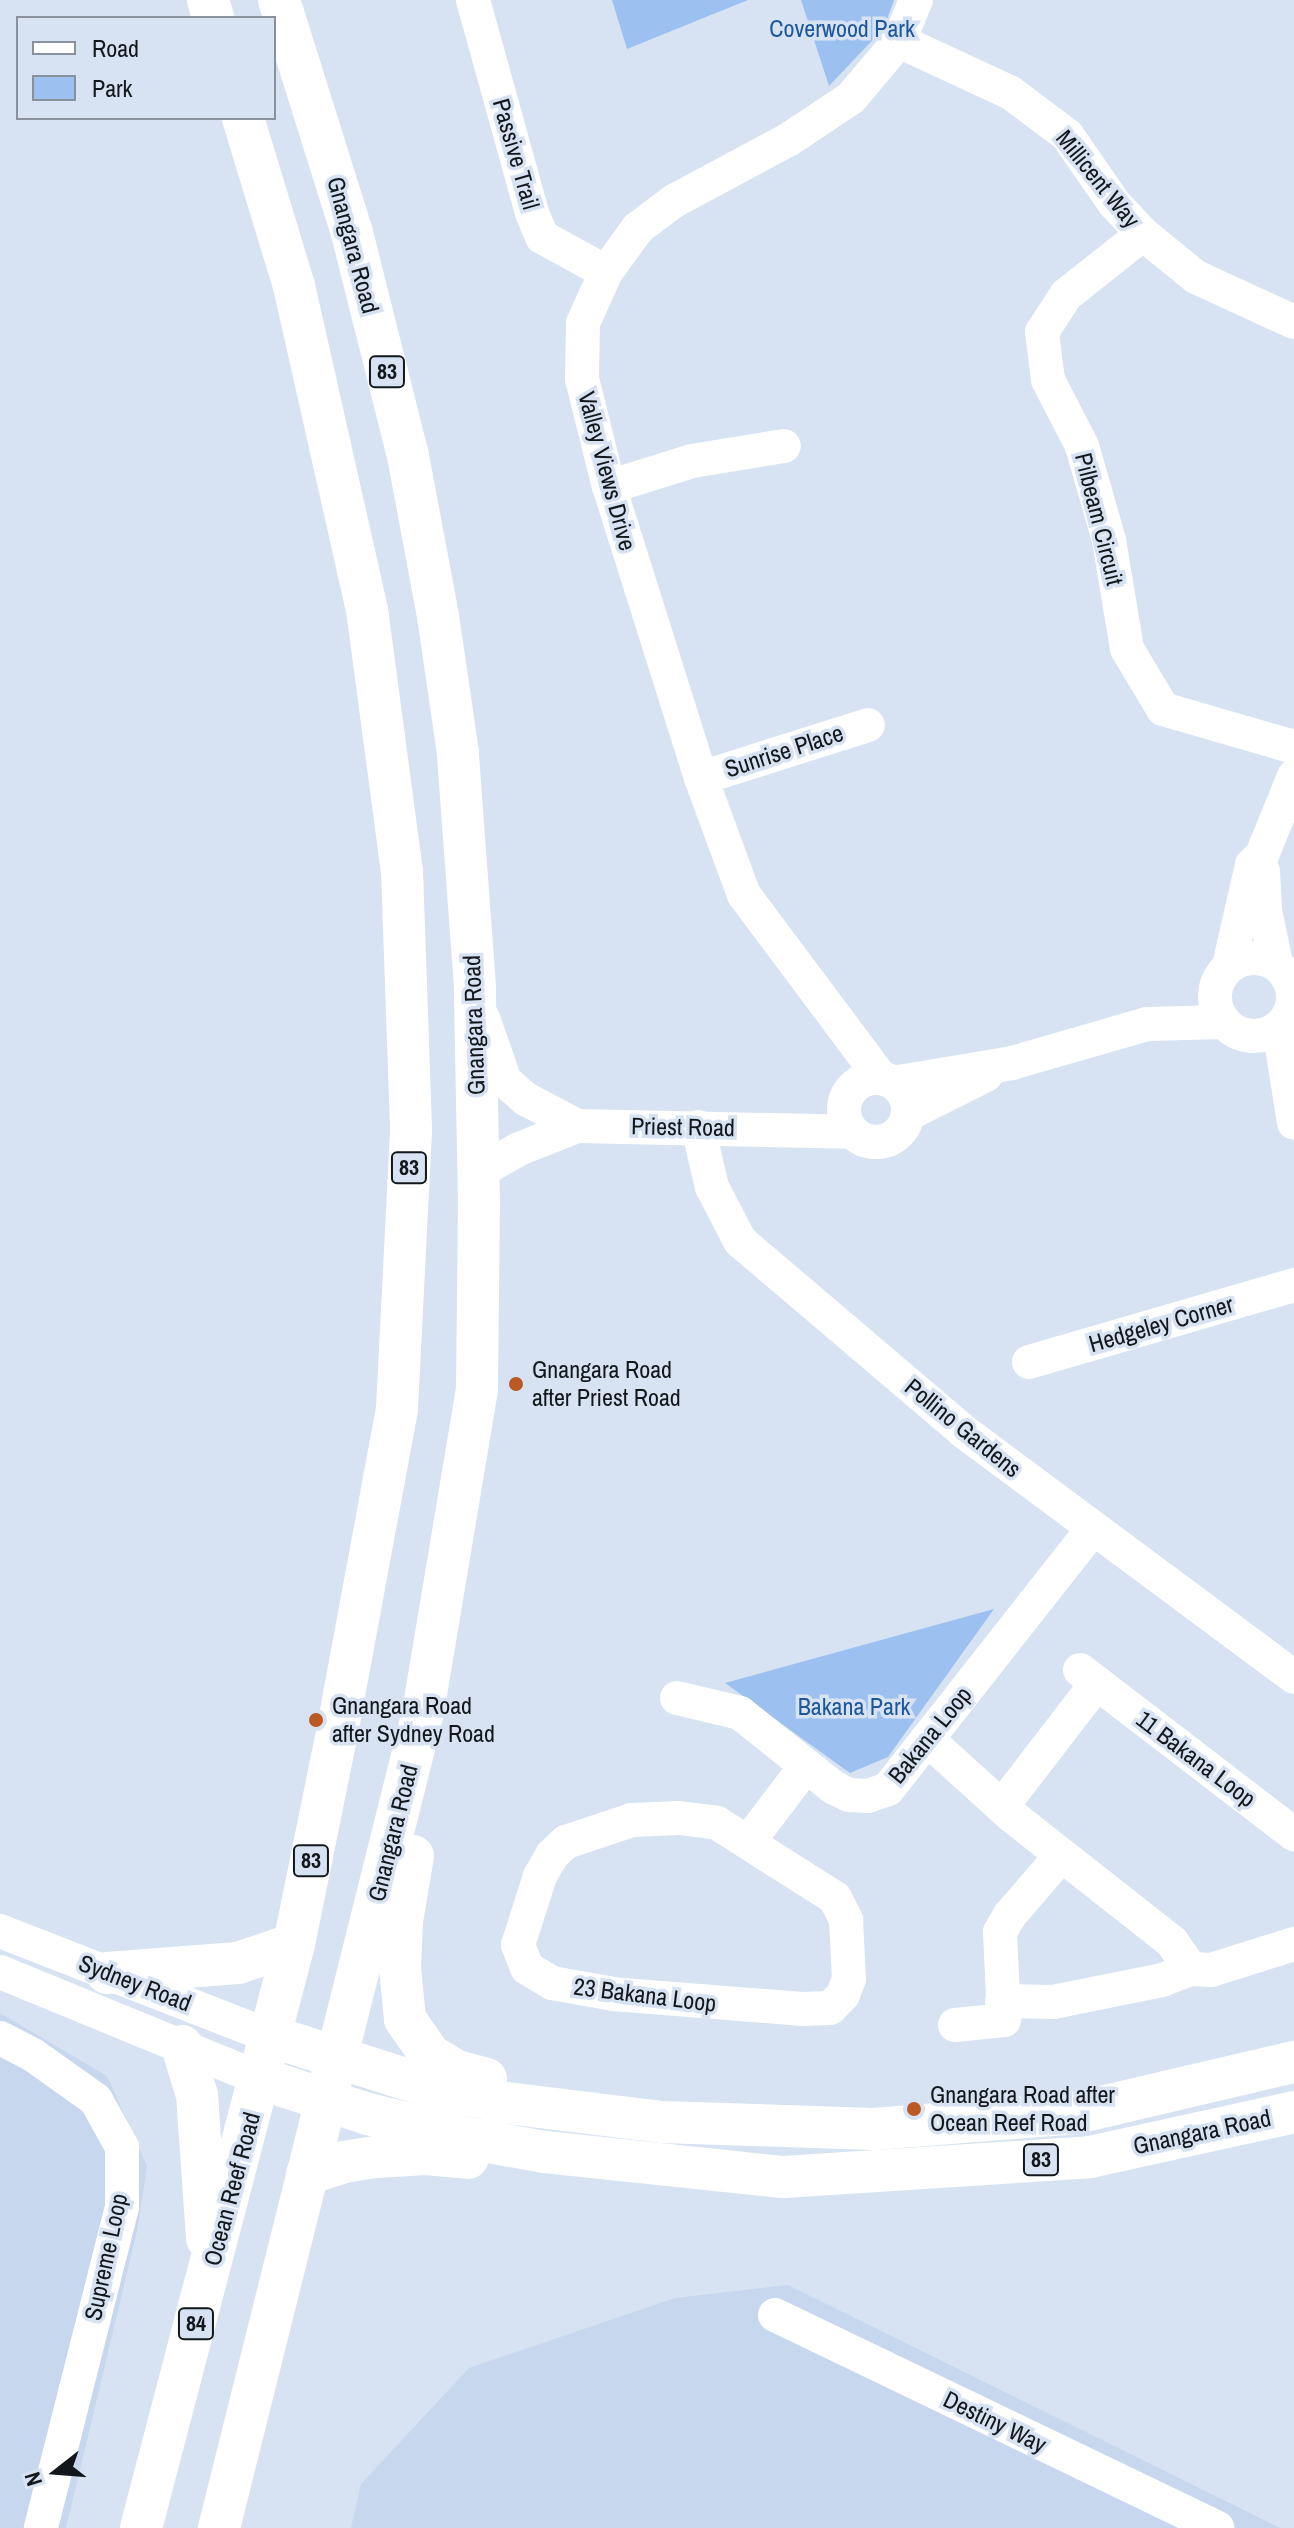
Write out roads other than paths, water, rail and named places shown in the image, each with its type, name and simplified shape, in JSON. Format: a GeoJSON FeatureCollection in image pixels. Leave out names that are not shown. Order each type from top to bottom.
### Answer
{"type":"FeatureCollection","features":[{"type":"Feature","properties":{"kind":"main road","name":"Gnangara Road"},"geometry":{"type":"LineString","coordinates":[[279,0],[352,233],[408,456],[438,616],[458,753],[475,987],[479,1172],[476,1403],[423,1712],[336,2057]]}},
{"type":"Feature","properties":{"kind":"main road","name":"83"},"geometry":{"type":"LineString","coordinates":[[244,120],[294,286],[367,610],[402,872],[411,1128],[397,1408],[294,1944],[270,2036]]}},
{"type":"Feature","properties":{"kind":"main road","name":"83"},"geometry":{"type":"LineString","coordinates":[[423,1712],[423,1803],[402,1921],[400,1968],[405,2019],[430,2055],[457,2071],[662,2122]]}},
{"type":"Feature","properties":{"kind":"main road"},"geometry":{"type":"LineString","coordinates":[[107,1973],[238,1963],[294,1944]]}},
{"type":"Feature","properties":{"kind":"main road","name":"Gnangara Road"},"geometry":{"type":"LineString","coordinates":[[270,2036],[428,2086],[499,2102],[662,2122],[874,2129],[1076,2113],[1294,2062]]}},
{"type":"Feature","properties":{"kind":"main road","name":"Ocean Reef Road"},"geometry":{"type":"LineString","coordinates":[[141,2528],[270,2036]]}},
{"type":"Feature","properties":{"kind":"main road"},"geometry":{"type":"LineString","coordinates":[[182,2046],[197,2095],[208,2280]]}},
{"type":"Feature","properties":{"kind":"main road"},"geometry":{"type":"LineString","coordinates":[[219,2528],[336,2057]]}},
{"type":"Feature","properties":{"kind":"main road","name":"Gnangara Road"},"geometry":{"type":"LineString","coordinates":[[259,2078],[326,2101],[471,2139],[545,2152],[784,2177],[1090,2157],[1294,2112]]}},
{"type":"Feature","properties":{"kind":"main road"},"geometry":{"type":"LineString","coordinates":[[307,2174],[377,2157],[426,2154],[473,2158],[545,2152]]}},
{"type":"Feature","properties":{"kind":"street","name":"Passive Trail"},"geometry":{"type":"LineString","coordinates":[[473,0],[532,213],[542,237],[606,272]]}},
{"type":"Feature","properties":{"kind":"street","name":"Valley Views Drive"},"geometry":{"type":"LineString","coordinates":[[869,1085],[824,1005],[744,895],[701,778],[609,487],[582,379],[583,323],[606,272],[638,228],[674,201],[788,140],[851,98],[899,41],[916,0]]}},
{"type":"Feature","properties":{"kind":"street","name":"Millicent Way"},"geometry":{"type":"LineString","coordinates":[[899,41],[1011,93],[1067,135],[1114,203],[1143,234],[1196,277],[1294,322]]}},
{"type":"Feature","properties":{"kind":"street","name":"Pilbeam Circuit"},"geometry":{"type":"LineString","coordinates":[[1143,234],[1066,295],[1042,332],[1048,380],[1082,446],[1109,540],[1127,649],[1163,709],[1294,747]]}},
{"type":"Feature","properties":{"kind":"street"},"geometry":{"type":"LineString","coordinates":[[609,487],[692,461],[784,446]]}},
{"type":"Feature","properties":{"kind":"street","name":"Sunrise Place"},"geometry":{"type":"LineString","coordinates":[[701,778],[868,725]]}},
{"type":"Feature","properties":{"kind":"street"},"geometry":{"type":"LineString","coordinates":[[1275,1000],[1217,1009],[1252,865],[1262,855],[1294,776]]}},
{"type":"Feature","properties":{"kind":"street"},"geometry":{"type":"LineString","coordinates":[[1262,855],[1275,1000],[1291,1114]]}},
{"type":"Feature","properties":{"kind":"street"},"geometry":{"type":"LineString","coordinates":[[1147,1024],[1251,958],[1275,1000]]}},
{"type":"Feature","properties":{"kind":"street","name":"Priest Road"},"geometry":{"type":"LineString","coordinates":[[475,987],[490,1045],[505,1081],[526,1099],[577,1126]]}},
{"type":"Feature","properties":{"kind":"street"},"geometry":{"type":"LineString","coordinates":[[789,1130],[869,1085],[1012,1063],[1147,1024],[1275,1000]]}},
{"type":"Feature","properties":{"kind":"street"},"geometry":{"type":"LineString","coordinates":[[908,1114],[1012,1063]]}},
{"type":"Feature","properties":{"kind":"street"},"geometry":{"type":"LineString","coordinates":[[869,1085],[907,1102],[905,1126],[886,1142],[861,1139],[852,1132],[846,1121],[869,1085]]}},
{"type":"Feature","properties":{"kind":"street","name":"Priest Road"},"geometry":{"type":"LineString","coordinates":[[479,1172],[519,1149],[577,1126],[852,1132]]}},
{"type":"Feature","properties":{"kind":"street","name":"Pollino Gardens"},"geometry":{"type":"LineString","coordinates":[[698,1127],[712,1187],[740,1241],[963,1431],[1092,1530],[1294,1677]]}},
{"type":"Feature","properties":{"kind":"street","name":"Hedgeley Corner"},"geometry":{"type":"LineString","coordinates":[[1029,1362],[1294,1285]]}},
{"type":"Feature","properties":{"kind":"street","name":"Bakana Loop"},"geometry":{"type":"LineString","coordinates":[[677,1698],[740,1713],[833,1787],[849,1795],[868,1796],[888,1789],[1092,1530]]}},
{"type":"Feature","properties":{"kind":"street","name":"11 Bakana Loop"},"geometry":{"type":"LineString","coordinates":[[1003,1805],[1089,1677],[1294,1834]]}},
{"type":"Feature","properties":{"kind":"street"},"geometry":{"type":"LineString","coordinates":[[927,1739],[1061,1856],[1172,1942],[1191,1969]]}},
{"type":"Feature","properties":{"kind":"street"},"geometry":{"type":"LineString","coordinates":[[749,1841],[806,1766]]}},
{"type":"Feature","properties":{"kind":"street","name":"23 Bakana Loop"},"geometry":{"type":"LineString","coordinates":[[679,1818],[717,1823],[749,1841],[835,1898],[846,1920],[849,1979],[843,1995],[830,2008],[788,2008],[614,1994],[552,1983],[527,1968],[518,1945],[540,1876],[552,1855],[566,1842],[632,1820],[679,1818]]}},
{"type":"Feature","properties":{"kind":"street"},"geometry":{"type":"LineString","coordinates":[[955,2025],[1004,2020],[1000,1932],[1010,1915],[1061,1856]]}},
{"type":"Feature","properties":{"kind":"street","name":"Sydney Road"},"geometry":{"type":"LineString","coordinates":[[0,1931],[270,2036]]}},
{"type":"Feature","properties":{"kind":"street"},"geometry":{"type":"LineString","coordinates":[[1002,2001],[1053,2002],[1162,1980],[1191,1969],[1211,1970],[1294,1944]]}},
{"type":"Feature","properties":{"kind":"street","name":"Sydney Road"},"geometry":{"type":"LineString","coordinates":[[0,1972],[259,2078]]}},
{"type":"Feature","properties":{"kind":"street","name":"Supreme Loop"},"geometry":{"type":"LineString","coordinates":[[0,2038],[33,2055],[96,2100],[122,2147],[122,2207],[41,2528]]}},
{"type":"Feature","properties":{"kind":"street","name":"Destiny Way"},"geometry":{"type":"LineString","coordinates":[[775,2315],[1217,2528]]}},
{"type":"Feature","properties":{"kind":"place","name":"Gnangara Road after Priest Road"},"geometry":{"type":"Point","coordinates":[516,1384]}},
{"type":"Feature","properties":{"kind":"place","name":"Gnangara Road after Sydney Road"},"geometry":{"type":"Point","coordinates":[316,1720]}},
{"type":"Feature","properties":{"kind":"place","name":"Gnangara Road after Ocean Reef Road"},"geometry":{"type":"Point","coordinates":[914,2109]}},
{"type":"Feature","properties":{"kind":"park label","name":"Coverwood Park"},"geometry":{"type":"Point","coordinates":[842,29]}},
{"type":"Feature","properties":{"kind":"park label","name":"Bakana Park"},"geometry":{"type":"Point","coordinates":[854,1707]}}]}
